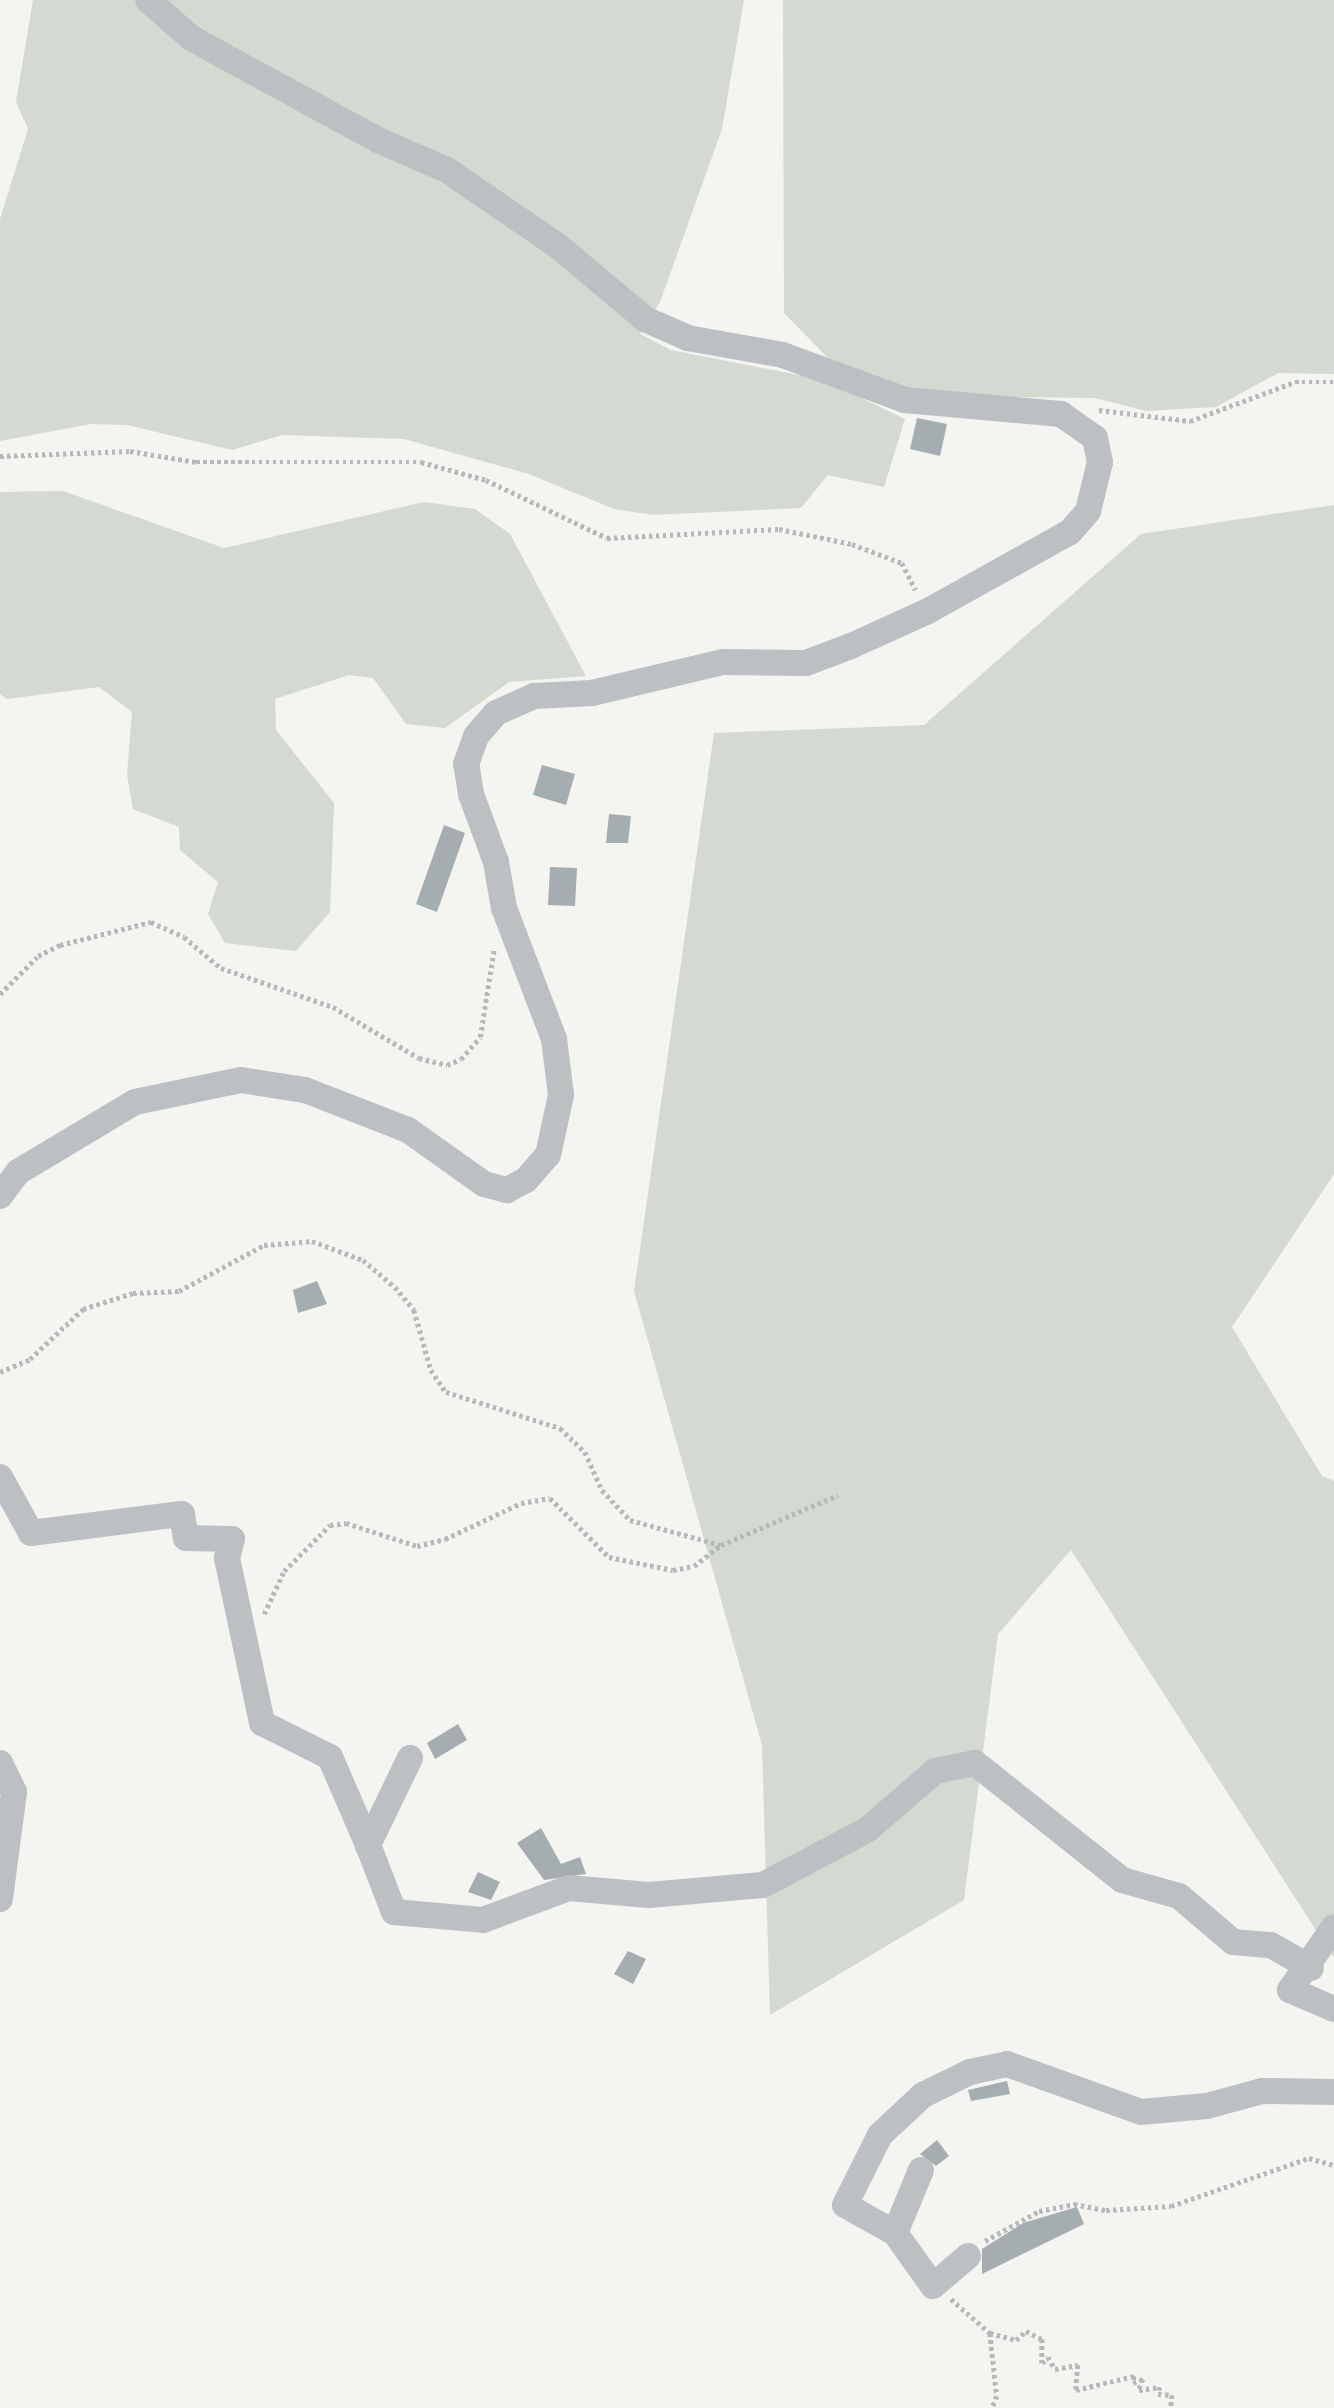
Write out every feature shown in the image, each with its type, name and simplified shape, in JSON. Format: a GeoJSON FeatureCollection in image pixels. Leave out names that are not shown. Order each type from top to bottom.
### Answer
{"type":"FeatureCollection","features":[{"type":"Feature","properties":{"kind":"street"},"geometry":{"type":"LineString","coordinates":[[0,1196],[18,1172],[135,1102],[242,1080],[305,1090],[408,1130],[484,1184],[507,1190],[526,1180],[548,1155],[561,1095],[554,1039],[503,908],[496,862],[471,794],[466,764],[476,736],[496,713],[524,699],[592,693],[723,662],[806,663],[928,611],[1070,533],[1088,512],[1100,462],[1095,438],[1071,419],[1017,408],[905,400],[783,355],[688,338],[645,319],[558,246],[447,170],[377,140],[191,38],[148,0]]}},
{"type":"Feature","properties":{"kind":"street"},"geometry":{"type":"LineString","coordinates":[[0,1477],[31,1533],[182,1514],[186,1538],[232,1539],[227,1558],[262,1723],[330,1757],[394,1912],[483,1920],[569,1888],[649,1895],[763,1885],[867,1830],[935,1771],[975,1763],[1122,1880],[1179,1896],[1233,1942],[1271,1945],[1311,1968]]}},
{"type":"Feature","properties":{"kind":"street"},"geometry":{"type":"LineString","coordinates":[[368,1846],[410,1758]]}},
{"type":"Feature","properties":{"kind":"street"},"geometry":{"type":"LineString","coordinates":[[0,1763],[14,1792],[0,1899]]}},
{"type":"Feature","properties":{"kind":"street"},"geometry":{"type":"LineString","coordinates":[[1334,1927],[1311,1968],[1290,1990],[1334,2009]]}},
{"type":"Feature","properties":{"kind":"street"},"geometry":{"type":"LineString","coordinates":[[968,2256],[933,2286],[895,2233],[845,2205],[880,2136],[923,2095],[970,2072],[1007,2064],[1141,2112],[1207,2106],[1262,2091],[1334,2092]]}},
{"type":"Feature","properties":{"kind":"street"},"geometry":{"type":"LineString","coordinates":[[895,2233],[921,2170]]}},
{"type":"Feature","properties":{"kind":"path"},"geometry":{"type":"LineString","coordinates":[[1071,419],[1078,410],[1094,409],[1190,421],[1296,382],[1334,382]]}},
{"type":"Feature","properties":{"kind":"path"},"geometry":{"type":"LineString","coordinates":[[0,456],[130,451],[196,462],[421,463],[486,480],[607,538],[779,529],[852,544],[902,563],[928,611]]}},
{"type":"Feature","properties":{"kind":"path"},"geometry":{"type":"LineString","coordinates":[[0,993],[37,956],[60,945],[151,922],[184,937],[221,968],[333,1007],[419,1058],[447,1065],[461,1059],[480,1037],[495,944]]}},
{"type":"Feature","properties":{"kind":"path"},"geometry":{"type":"LineString","coordinates":[[0,1372],[30,1359],[83,1308],[133,1293],[179,1291],[264,1245],[312,1241],[363,1260],[395,1287],[414,1310],[431,1370],[446,1392],[560,1428],[585,1452],[602,1490],[630,1520],[721,1545]]}},
{"type":"Feature","properties":{"kind":"path"},"geometry":{"type":"LineString","coordinates":[[263,1622],[284,1571],[330,1525],[346,1523],[417,1546],[445,1539],[521,1503],[550,1498],[595,1546],[629,1564],[694,1566],[721,1545],[838,1495]]}},
{"type":"Feature","properties":{"kind":"path"},"geometry":{"type":"LineString","coordinates":[[1171,2408],[1172,2395],[1158,2394],[1160,2387],[1139,2390],[1143,2379],[1133,2383],[1135,2376],[1076,2390],[1078,2365],[1055,2369],[1048,2357],[1042,2362],[1042,2339],[1026,2331],[1016,2340],[990,2333],[951,2299],[968,2256],[1039,2211],[1074,2204],[1106,2210],[1171,2206],[1309,2158],[1334,2165]]}},
{"type":"Feature","properties":{"kind":"path"},"geometry":{"type":"LineString","coordinates":[[990,2333],[997,2396],[992,2408]]}},
{"type":"Feature","properties":{"kind":"shaded area"},"geometry":{"type":"Polygon","coordinates":[[[33,0],[744,0],[722,129],[660,302],[640,334],[671,350],[824,380],[905,419],[884,487],[828,475],[801,508],[653,515],[614,509],[529,474],[404,439],[282,435],[232,450],[127,425],[91,424],[0,441],[0,219],[28,129],[16,102],[33,0]]]}},
{"type":"Feature","properties":{"kind":"shaded area"},"geometry":{"type":"Polygon","coordinates":[[[783,0],[1334,0],[1334,374],[1278,373],[1216,407],[1146,411],[1095,398],[952,396],[881,385],[827,357],[784,313],[783,0]]]}},
{"type":"Feature","properties":{"kind":"shaded area"},"geometry":{"type":"Polygon","coordinates":[[[63,491],[224,548],[424,502],[475,509],[510,534],[586,676],[509,682],[445,728],[406,724],[373,678],[349,675],[275,699],[276,730],[334,803],[330,912],[296,951],[225,943],[208,914],[218,882],[180,850],[179,827],[133,809],[127,775],[132,712],[99,687],[7,699],[0,694],[0,492],[63,491]]]}},
{"type":"Feature","properties":{"kind":"shaded area"},"geometry":{"type":"Polygon","coordinates":[[[1334,505],[1334,1174],[1232,1327],[1322,1476],[1334,1481],[1334,1958],[1071,1550],[998,1634],[964,1900],[770,2015],[762,1745],[634,1291],[714,733],[924,725],[1141,534],[1334,505]]]}},
{"type":"Feature","properties":{"kind":"building"},"geometry":{"type":"Polygon","coordinates":[[[917,418],[947,424],[940,456],[910,449],[917,418]]]}},
{"type":"Feature","properties":{"kind":"building"},"geometry":{"type":"Polygon","coordinates":[[[542,765],[575,774],[566,805],[533,795],[542,765]]]}},
{"type":"Feature","properties":{"kind":"building"},"geometry":{"type":"Polygon","coordinates":[[[609,814],[631,816],[628,843],[606,843],[609,814]]]}},
{"type":"Feature","properties":{"kind":"building"},"geometry":{"type":"Polygon","coordinates":[[[444,825],[465,833],[437,912],[416,904],[444,825]]]}},
{"type":"Feature","properties":{"kind":"building"},"geometry":{"type":"Polygon","coordinates":[[[550,867],[577,868],[575,906],[548,905],[550,867]]]}},
{"type":"Feature","properties":{"kind":"building"},"geometry":{"type":"Polygon","coordinates":[[[317,1281],[327,1304],[298,1313],[293,1290],[317,1281]]]}},
{"type":"Feature","properties":{"kind":"building"},"geometry":{"type":"Polygon","coordinates":[[[458,1724],[467,1740],[435,1759],[427,1743],[458,1724]]]}},
{"type":"Feature","properties":{"kind":"building"},"geometry":{"type":"Polygon","coordinates":[[[541,1828],[561,1864],[580,1857],[586,1874],[544,1880],[517,1843],[541,1828]]]}},
{"type":"Feature","properties":{"kind":"building"},"geometry":{"type":"Polygon","coordinates":[[[478,1872],[500,1882],[491,1900],[468,1892],[478,1872]]]}},
{"type":"Feature","properties":{"kind":"building"},"geometry":{"type":"Polygon","coordinates":[[[628,1951],[646,1959],[633,1984],[614,1974],[628,1951]]]}},
{"type":"Feature","properties":{"kind":"building"},"geometry":{"type":"Polygon","coordinates":[[[1007,2081],[1010,2094],[971,2101],[968,2090],[1007,2081]]]}},
{"type":"Feature","properties":{"kind":"building"},"geometry":{"type":"Polygon","coordinates":[[[937,2140],[949,2156],[936,2166],[920,2154],[937,2140]]]}},
{"type":"Feature","properties":{"kind":"building"},"geometry":{"type":"Polygon","coordinates":[[[1077,2207],[1084,2224],[982,2274],[982,2249],[1023,2223],[1077,2207]]]}}]}
